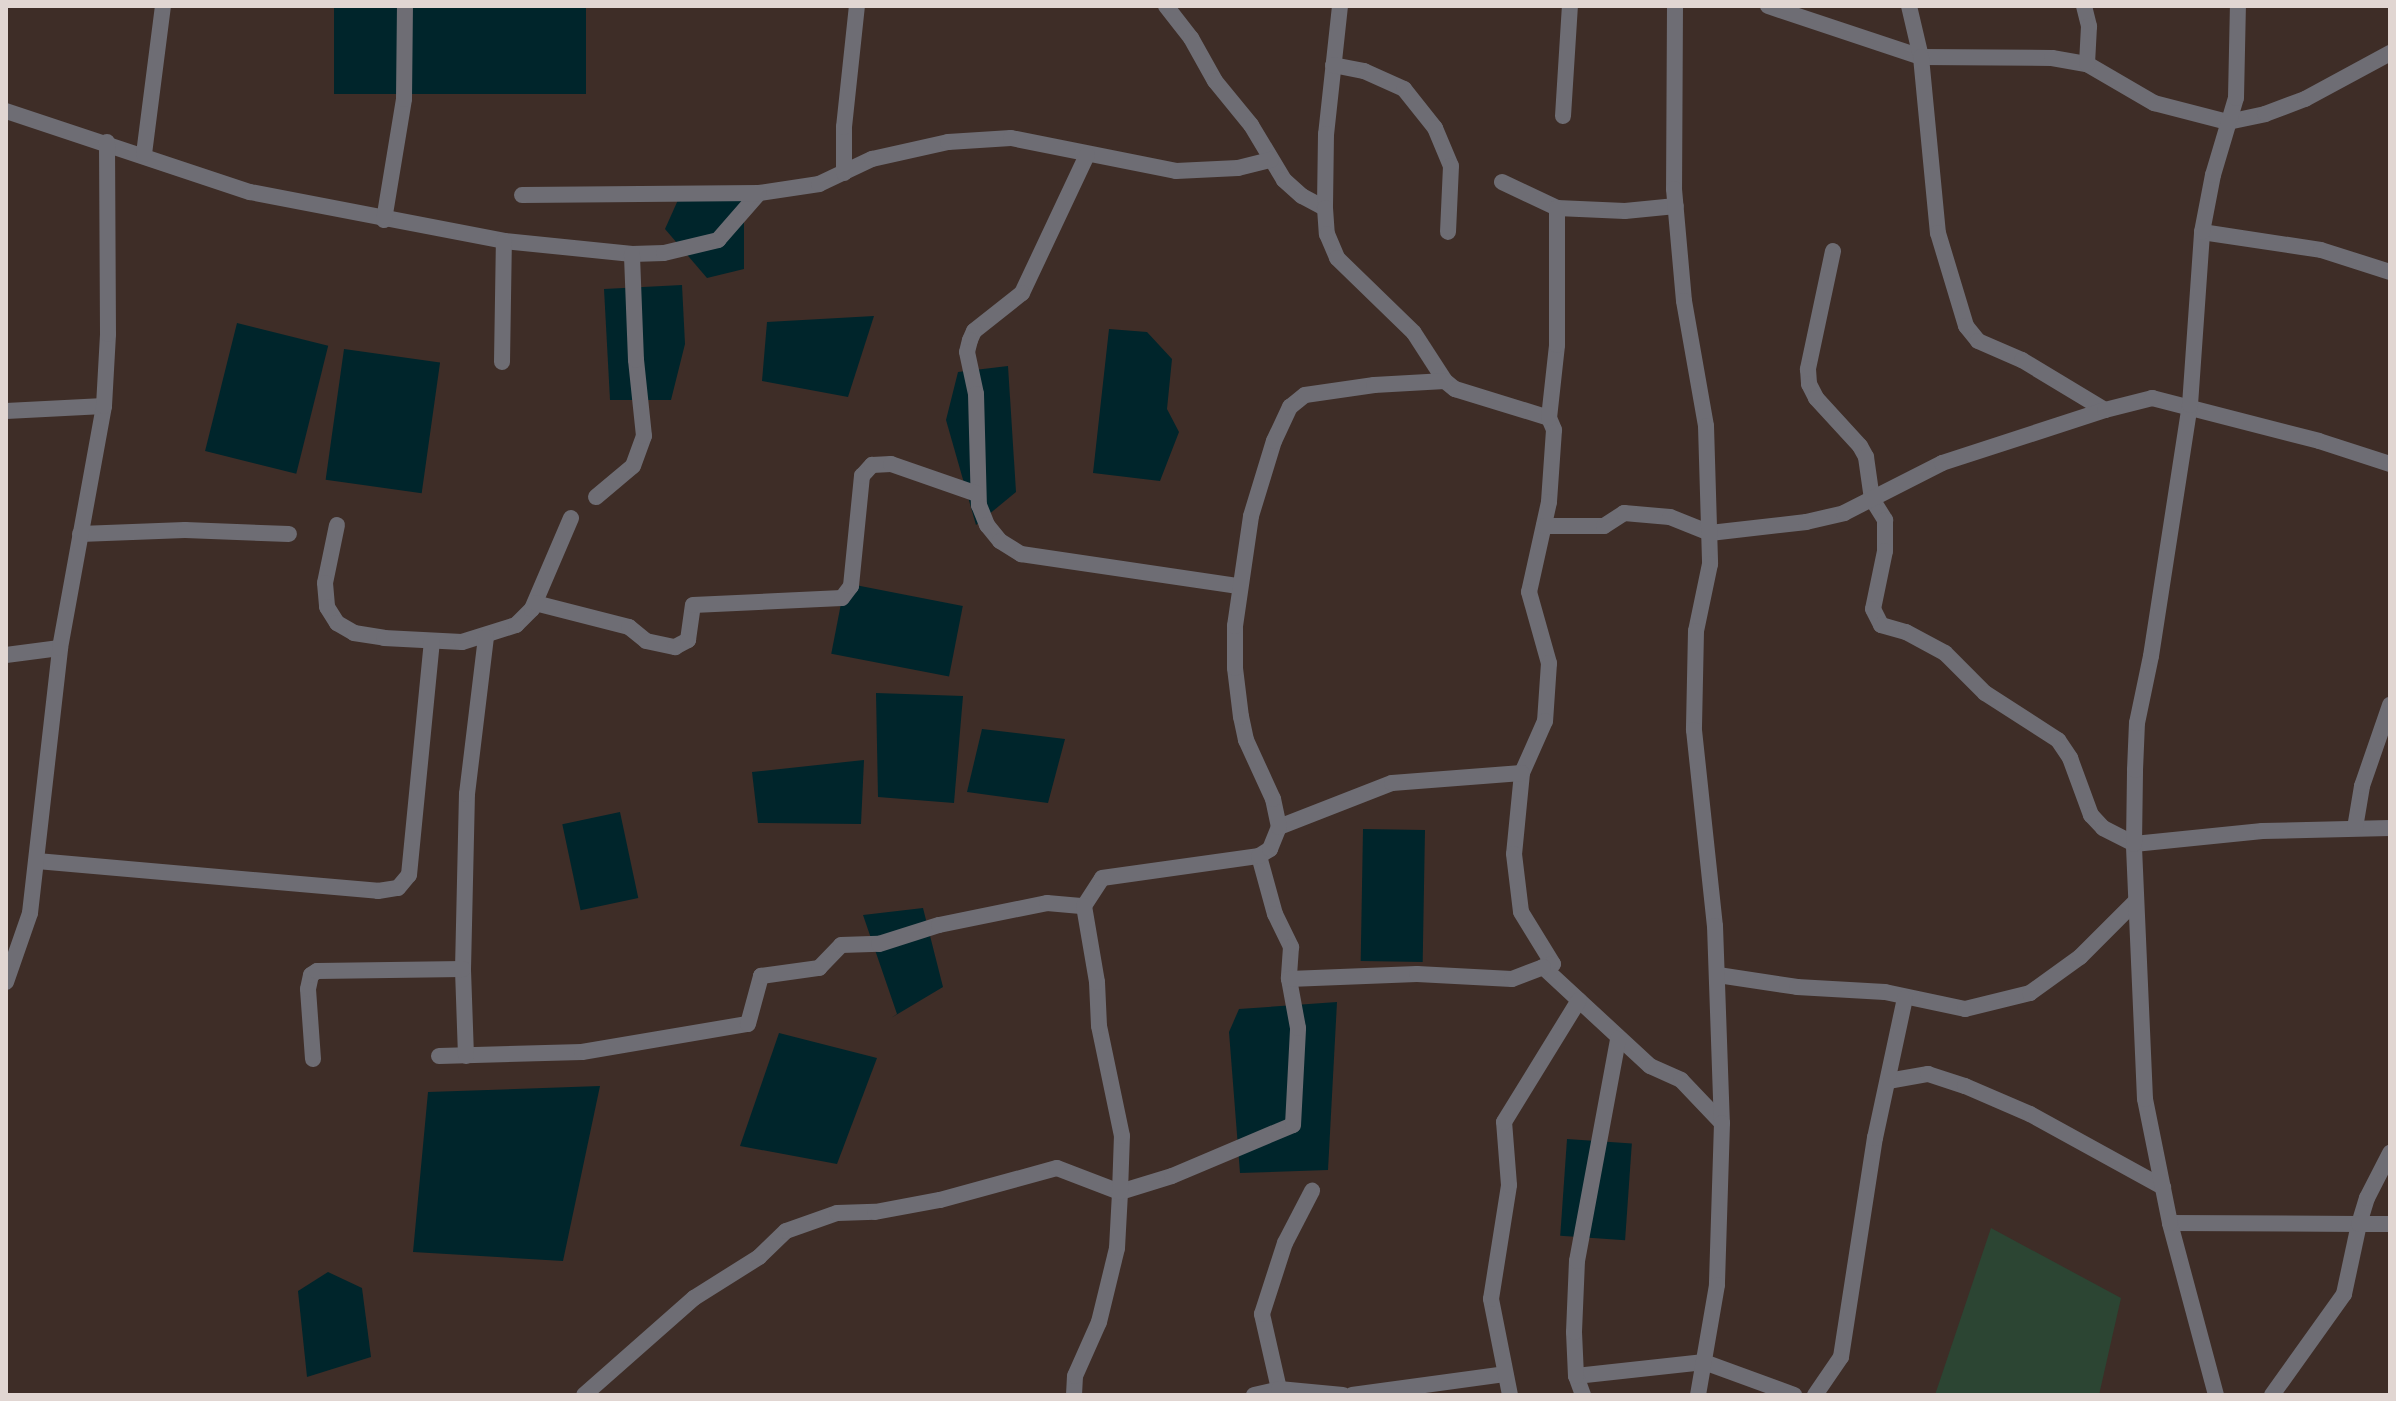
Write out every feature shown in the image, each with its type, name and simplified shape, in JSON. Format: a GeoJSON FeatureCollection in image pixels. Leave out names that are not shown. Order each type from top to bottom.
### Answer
{"type":"FeatureCollection","features":[{"type":"Feature","properties":{"kind":"street"},"geometry":{"type":"LineString","coordinates":[[144,154],[163,6]]}},
{"type":"Feature","properties":{"kind":"street"},"geometry":{"type":"LineString","coordinates":[[384,220],[404,99],[405,6]]}},
{"type":"Feature","properties":{"kind":"street"},"geometry":{"type":"LineString","coordinates":[[844,173],[844,127],[857,6]]}},
{"type":"Feature","properties":{"kind":"street"},"geometry":{"type":"LineString","coordinates":[[1166,6],[1191,38],[1215,81],[1251,125],[1284,180],[1302,196],[1325,208]]}},
{"type":"Feature","properties":{"kind":"street"},"geometry":{"type":"LineString","coordinates":[[1340,6],[1333,65],[1325,208],[1327,234],[1337,258],[1414,333],[1445,381],[1455,389],[1549,418]]}},
{"type":"Feature","properties":{"kind":"street"},"geometry":{"type":"LineString","coordinates":[[1563,116],[1570,6]]}},
{"type":"Feature","properties":{"kind":"street"},"geometry":{"type":"LineString","coordinates":[[1675,6],[1672,110],[1676,206],[1684,301],[1706,426],[1710,564],[1696,631],[1694,730],[1718,975],[1722,1123],[1717,1285],[1698,1395]]}},
{"type":"Feature","properties":{"kind":"street"},"geometry":{"type":"LineString","coordinates":[[1768,6],[1921,57],[2052,58],[2087,64],[2154,103],[2228,122],[2265,114],[2305,99],[2390,53]]}},
{"type":"Feature","properties":{"kind":"street"},"geometry":{"type":"LineString","coordinates":[[1909,6],[1921,57],[1938,233],[1966,326],[1978,341],[2022,360],[2105,410]]}},
{"type":"Feature","properties":{"kind":"street"},"geometry":{"type":"LineString","coordinates":[[2084,6],[2089,26],[2087,64]]}},
{"type":"Feature","properties":{"kind":"street"},"geometry":{"type":"LineString","coordinates":[[2216,1395],[2170,1223],[2145,1099],[2134,844],[2137,723],[2151,656],[2190,405],[2202,232],[2236,98],[2238,6]]}},
{"type":"Feature","properties":{"kind":"street"},"geometry":{"type":"LineString","coordinates":[[1333,65],[1364,71],[1404,89],[1435,128],[1451,166],[1448,232]]}},
{"type":"Feature","properties":{"kind":"street"},"geometry":{"type":"LineString","coordinates":[[6,111],[144,154],[224,185],[384,220],[504,241],[632,254],[664,253],[718,240],[759,193]]}},
{"type":"Feature","properties":{"kind":"street"},"geometry":{"type":"LineString","coordinates":[[522,195],[759,193],[810,186],[894,152],[972,140],[1011,138],[1176,171],[1238,168],[1271,160]]}},
{"type":"Feature","properties":{"kind":"street"},"geometry":{"type":"LineString","coordinates":[[6,982],[23,940],[37,861],[60,648],[104,406],[108,334],[107,142]]}},
{"type":"Feature","properties":{"kind":"street"},"geometry":{"type":"LineString","coordinates":[[1087,155],[1022,293],[974,331],[970,340],[967,352],[976,394],[977,494],[987,525],[1000,541],[1021,554],[1239,586]]}},
{"type":"Feature","properties":{"kind":"street"},"geometry":{"type":"LineString","coordinates":[[1502,182],[1557,208],[1625,211],[1676,206]]}},
{"type":"Feature","properties":{"kind":"street"},"geometry":{"type":"LineString","coordinates":[[1289,979],[1404,974],[1512,979],[1553,964],[1521,912],[1514,854],[1522,802],[1522,773],[1545,721],[1549,663],[1529,592],[1544,526],[1555,443],[1549,418],[1557,345],[1557,208]]}},
{"type":"Feature","properties":{"kind":"street"},"geometry":{"type":"LineString","coordinates":[[2202,232],[2321,250],[2390,272]]}},
{"type":"Feature","properties":{"kind":"street"},"geometry":{"type":"LineString","coordinates":[[502,362],[504,241]]}},
{"type":"Feature","properties":{"kind":"street"},"geometry":{"type":"LineString","coordinates":[[1833,251],[1808,369],[1809,384],[1816,398],[1860,446],[1866,457],[1872,499],[1883,512],[1887,529],[1873,609],[1875,619],[1881,625],[1906,632],[1945,653],[1985,693],[2058,740],[2070,758],[2091,815],[2103,828],[2134,844],[2262,831],[2390,828]]}},
{"type":"Feature","properties":{"kind":"street"},"geometry":{"type":"LineString","coordinates":[[596,497],[633,466],[644,436],[636,360],[632,254]]}},
{"type":"Feature","properties":{"kind":"street"},"geometry":{"type":"LineString","coordinates":[[1074,1395],[1075,1376],[1099,1322],[1117,1248],[1122,1136],[1099,1026],[1097,982],[1084,906],[1102,878],[1259,856],[1270,849],[1279,827],[1273,799],[1250,751],[1241,717],[1235,668],[1239,586],[1251,516],[1274,441],[1295,401],[1330,391],[1445,381]]}},
{"type":"Feature","properties":{"kind":"street"},"geometry":{"type":"LineString","coordinates":[[1544,526],[1604,526],[1624,513],[1670,517],[1710,533],[1806,522],[1844,513],[1942,463],[2105,410],[2152,398],[2190,405],[2390,464]]}},
{"type":"Feature","properties":{"kind":"street"},"geometry":{"type":"LineString","coordinates":[[6,411],[104,406]]}},
{"type":"Feature","properties":{"kind":"street"},"geometry":{"type":"LineString","coordinates":[[535,603],[629,627],[646,641],[675,647],[688,640],[693,605],[842,598],[851,586],[862,476],[872,465],[891,464],[977,494]]}},
{"type":"Feature","properties":{"kind":"street"},"geometry":{"type":"LineString","coordinates":[[337,525],[325,583],[327,607],[337,623],[354,633],[462,642],[486,637],[516,625],[535,603],[571,518]]}},
{"type":"Feature","properties":{"kind":"street"},"geometry":{"type":"LineString","coordinates":[[80,534],[185,530],[289,534]]}},
{"type":"Feature","properties":{"kind":"street"},"geometry":{"type":"LineString","coordinates":[[466,1056],[463,969],[467,794],[486,637]]}},
{"type":"Feature","properties":{"kind":"street"},"geometry":{"type":"LineString","coordinates":[[37,861],[378,891],[398,888],[409,875],[432,641]]}},
{"type":"Feature","properties":{"kind":"street"},"geometry":{"type":"LineString","coordinates":[[6,655],[60,648]]}},
{"type":"Feature","properties":{"kind":"street"},"geometry":{"type":"LineString","coordinates":[[2355,828],[2362,786],[2390,705]]}},
{"type":"Feature","properties":{"kind":"street"},"geometry":{"type":"LineString","coordinates":[[1279,827],[1392,783],[1522,773]]}},
{"type":"Feature","properties":{"kind":"street"},"geometry":{"type":"LineString","coordinates":[[584,1395],[694,1298],[759,1257],[786,1231],[837,1213],[875,1212],[940,1200],[1057,1168],[1120,1192],[1172,1176],[1293,1125],[1298,1028],[1289,979],[1291,947],[1275,914],[1259,856]]}},
{"type":"Feature","properties":{"kind":"street"},"geometry":{"type":"LineString","coordinates":[[1718,975],[1797,987],[1885,992],[1965,1009],[2030,993],[2080,957],[2136,901]]}},
{"type":"Feature","properties":{"kind":"street"},"geometry":{"type":"LineString","coordinates":[[439,1056],[582,1052],[748,1024],[761,976],[819,968],[841,945],[879,944],[939,925],[1047,903],[1084,906]]}},
{"type":"Feature","properties":{"kind":"street"},"geometry":{"type":"LineString","coordinates":[[1543,967],[1650,1066],[1681,1080],[1722,1123]]}},
{"type":"Feature","properties":{"kind":"street"},"geometry":{"type":"LineString","coordinates":[[313,1059],[308,989],[311,975],[317,971],[463,969]]}},
{"type":"Feature","properties":{"kind":"street"},"geometry":{"type":"LineString","coordinates":[[1815,1395],[1841,1357],[1862,1214],[1905,998]]}},
{"type":"Feature","properties":{"kind":"street"},"geometry":{"type":"LineString","coordinates":[[1510,1395],[1491,1299],[1509,1185],[1504,1122],[1579,1000]]}},
{"type":"Feature","properties":{"kind":"street"},"geometry":{"type":"LineString","coordinates":[[1583,1395],[1576,1376],[1574,1332],[1577,1261],[1618,1039]]}},
{"type":"Feature","properties":{"kind":"street"},"geometry":{"type":"LineString","coordinates":[[1888,1081],[1928,1074],[1965,1086],[2030,1114],[2163,1187]]}},
{"type":"Feature","properties":{"kind":"street"},"geometry":{"type":"LineString","coordinates":[[2272,1395],[2344,1294],[2367,1198],[2390,1153]]}},
{"type":"Feature","properties":{"kind":"street"},"geometry":{"type":"LineString","coordinates":[[1279,1389],[1262,1314],[1285,1243],[1312,1191]]}},
{"type":"Feature","properties":{"kind":"street"},"geometry":{"type":"LineString","coordinates":[[2170,1223],[2390,1224]]}},
{"type":"Feature","properties":{"kind":"street"},"geometry":{"type":"LineString","coordinates":[[1576,1376],[1704,1362],[1794,1395]]}},
{"type":"Feature","properties":{"kind":"street"},"geometry":{"type":"LineString","coordinates":[[1352,1395],[1505,1374]]}},
{"type":"Feature","properties":{"kind":"street"},"geometry":{"type":"LineString","coordinates":[[1254,1395],[1279,1389],[1343,1395]]}},
{"type":"Feature","properties":{"kind":"green space"},"geometry":{"type":"Polygon","coordinates":[[[1991,1228],[2121,1298],[2099,1395],[1935,1395],[1991,1228]]]}},
{"type":"Feature","properties":{"kind":"water"},"geometry":{"type":"Polygon","coordinates":[[[334,6],[586,6],[586,94],[334,94],[334,6]]]}},
{"type":"Feature","properties":{"kind":"water"},"geometry":{"type":"Polygon","coordinates":[[[682,191],[744,191],[744,269],[707,278],[665,229],[682,191]]]}},
{"type":"Feature","properties":{"kind":"water"},"geometry":{"type":"Polygon","coordinates":[[[682,285],[685,344],[671,400],[610,400],[604,289],[682,285]]]}},
{"type":"Feature","properties":{"kind":"water"},"geometry":{"type":"Polygon","coordinates":[[[874,316],[848,397],[762,381],[767,322],[874,316]]]}},
{"type":"Feature","properties":{"kind":"water"},"geometry":{"type":"Polygon","coordinates":[[[237,323],[328,346],[296,474],[205,451],[237,323]]]}},
{"type":"Feature","properties":{"kind":"water"},"geometry":{"type":"Polygon","coordinates":[[[1109,329],[1147,332],[1172,359],[1167,409],[1179,432],[1160,481],[1093,473],[1109,329]]]}},
{"type":"Feature","properties":{"kind":"water"},"geometry":{"type":"Polygon","coordinates":[[[344,349],[440,362],[422,493],[326,480],[344,349]]]}},
{"type":"Feature","properties":{"kind":"water"},"geometry":{"type":"Polygon","coordinates":[[[1008,366],[1016,492],[976,525],[946,420],[958,372],[1008,366]]]}},
{"type":"Feature","properties":{"kind":"water"},"geometry":{"type":"Polygon","coordinates":[[[845,583],[963,606],[949,677],[831,654],[845,583]]]}},
{"type":"Feature","properties":{"kind":"water"},"geometry":{"type":"Polygon","coordinates":[[[876,693],[963,696],[954,803],[878,797],[876,693]]]}},
{"type":"Feature","properties":{"kind":"water"},"geometry":{"type":"Polygon","coordinates":[[[982,729],[1065,739],[1048,803],[967,792],[982,729]]]}},
{"type":"Feature","properties":{"kind":"water"},"geometry":{"type":"Polygon","coordinates":[[[864,760],[861,824],[758,823],[752,772],[864,760]]]}},
{"type":"Feature","properties":{"kind":"water"},"geometry":{"type":"Polygon","coordinates":[[[620,812],[638,898],[581,910],[562,824],[620,812]]]}},
{"type":"Feature","properties":{"kind":"water"},"geometry":{"type":"Polygon","coordinates":[[[1363,829],[1425,830],[1423,962],[1361,961],[1363,829]]]}},
{"type":"Feature","properties":{"kind":"water"},"geometry":{"type":"Polygon","coordinates":[[[923,908],[943,987],[891,1018],[897,1014],[863,915],[923,908]]]}},
{"type":"Feature","properties":{"kind":"water"},"geometry":{"type":"Polygon","coordinates":[[[1337,1002],[1328,1170],[1240,1173],[1229,1032],[1239,1009],[1337,1002]]]}},
{"type":"Feature","properties":{"kind":"water"},"geometry":{"type":"Polygon","coordinates":[[[779,1033],[877,1058],[837,1164],[740,1146],[779,1033]]]}},
{"type":"Feature","properties":{"kind":"water"},"geometry":{"type":"Polygon","coordinates":[[[600,1086],[563,1261],[413,1252],[428,1092],[600,1086]]]}},
{"type":"Feature","properties":{"kind":"water"},"geometry":{"type":"Polygon","coordinates":[[[1567,1139],[1632,1144],[1625,1240],[1560,1236],[1567,1139]]]}},
{"type":"Feature","properties":{"kind":"water"},"geometry":{"type":"Polygon","coordinates":[[[328,1272],[362,1288],[371,1357],[307,1377],[298,1291],[328,1272]]]}}]}
